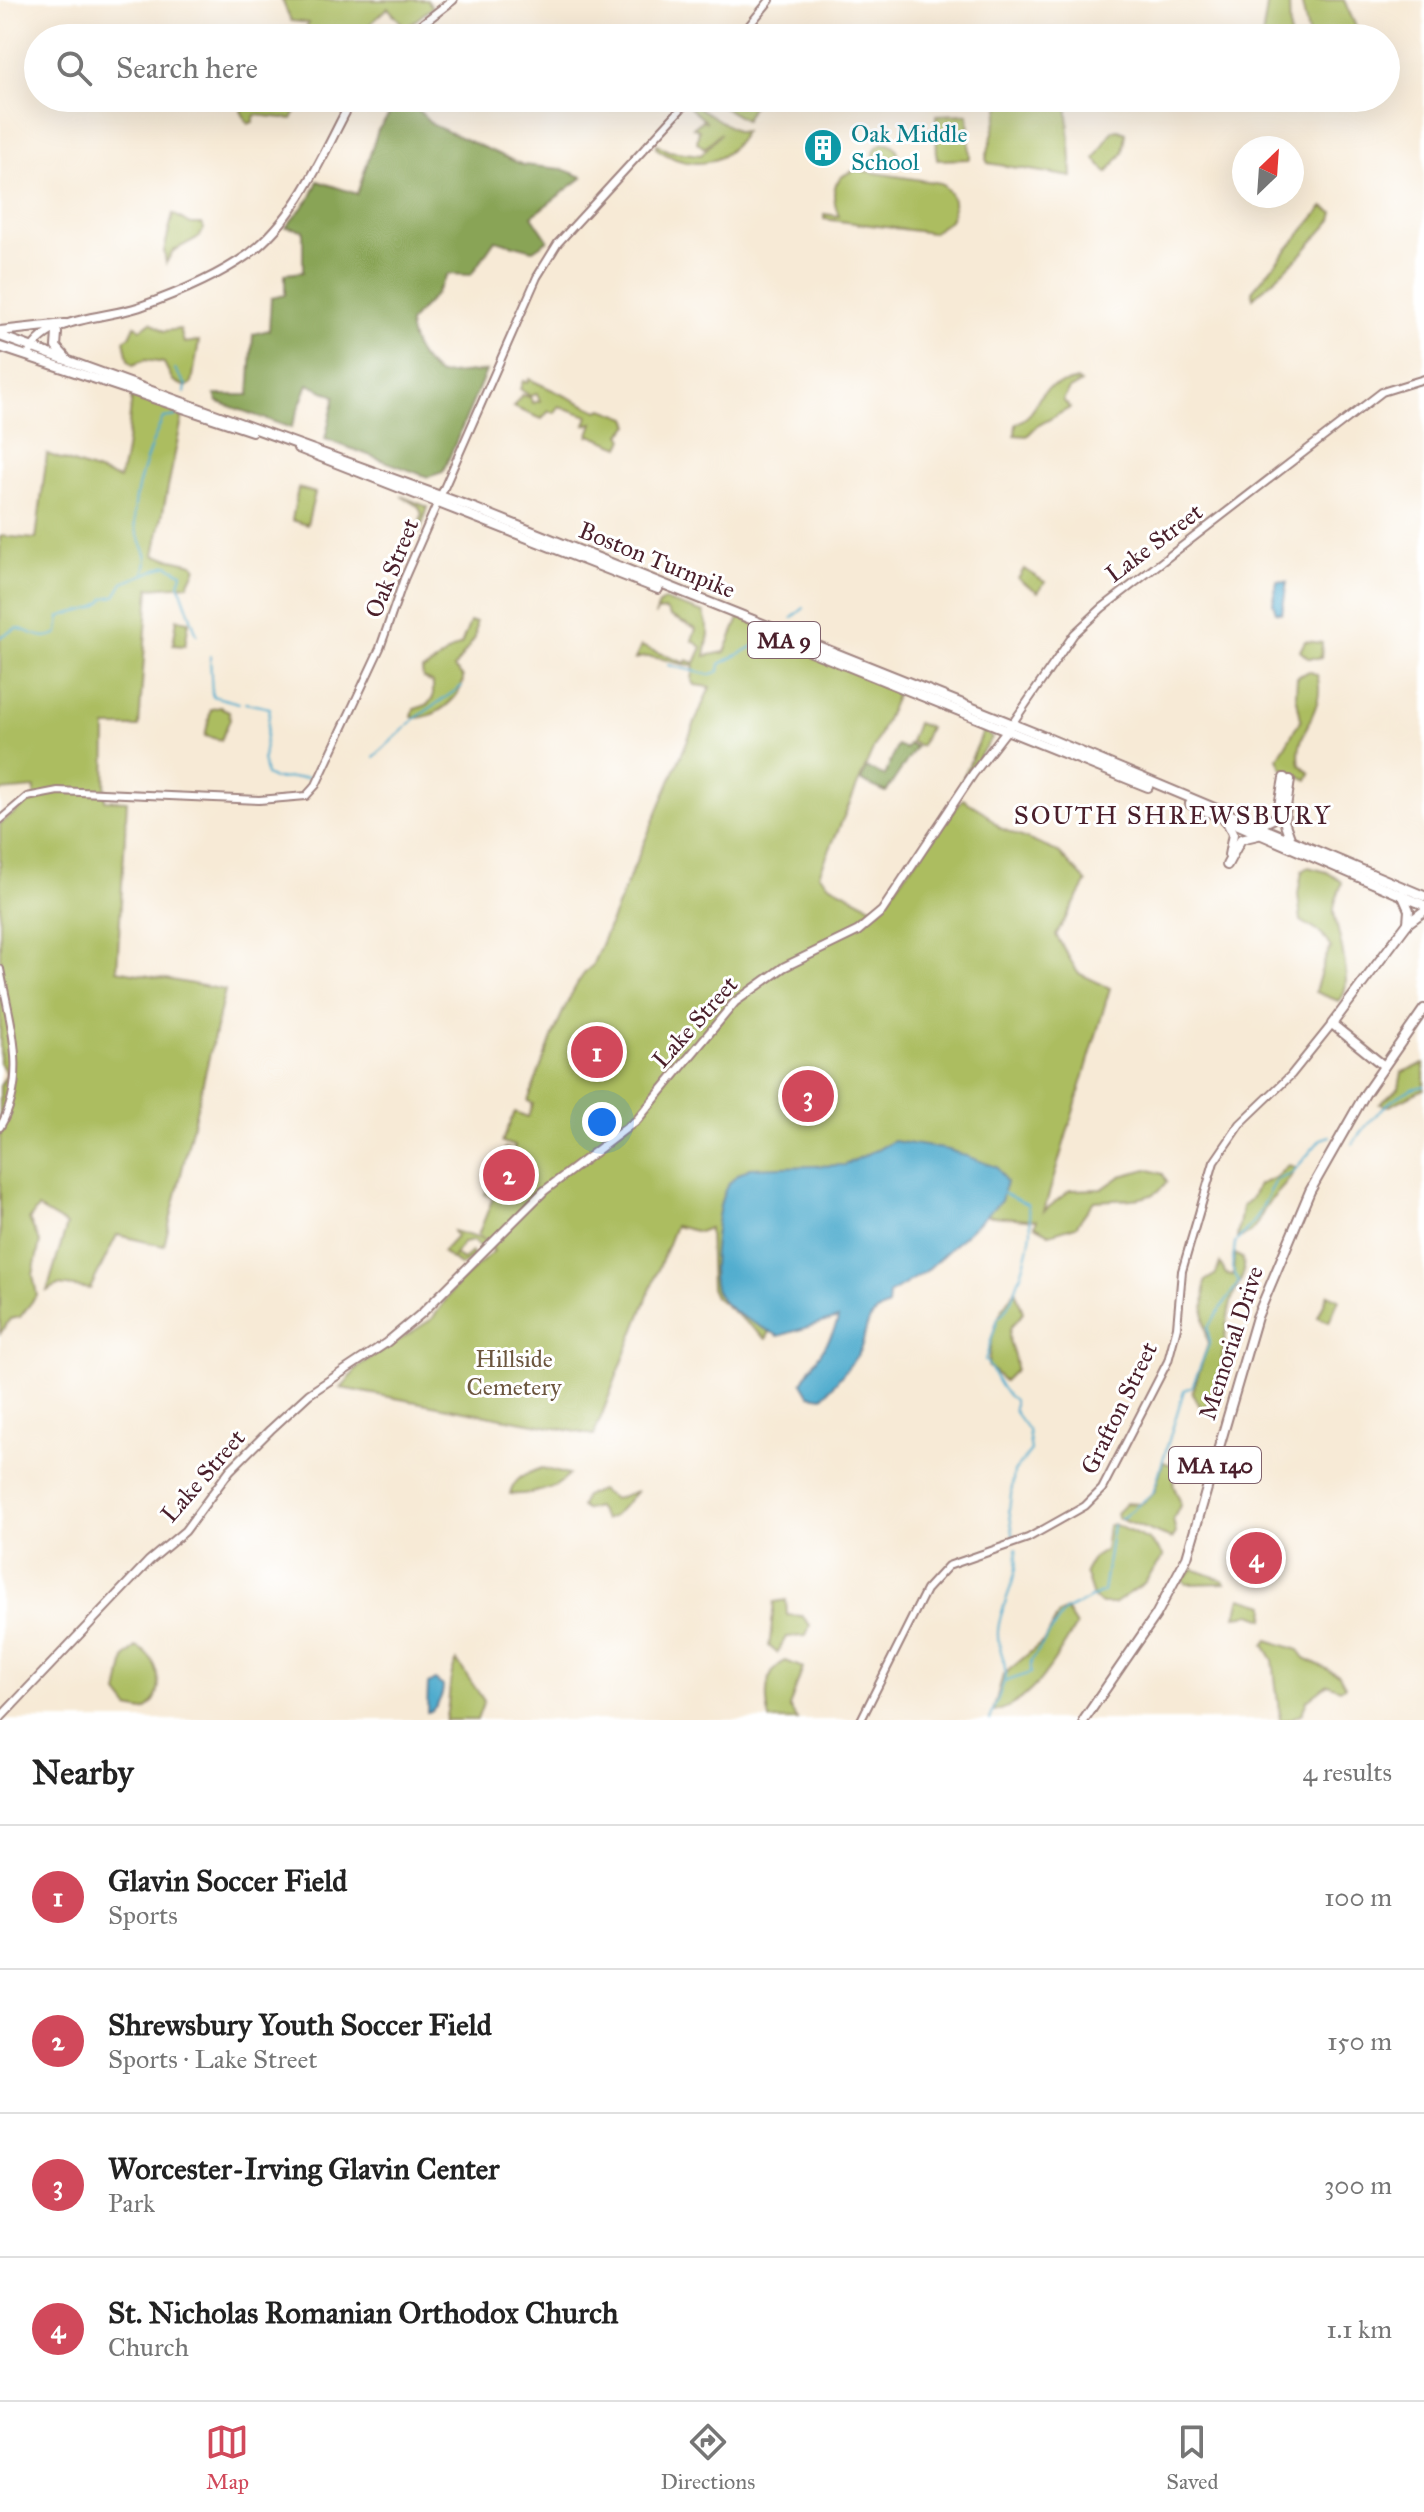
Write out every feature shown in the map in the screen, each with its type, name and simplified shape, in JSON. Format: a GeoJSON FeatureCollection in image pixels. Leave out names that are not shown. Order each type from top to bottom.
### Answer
{"type":"FeatureCollection","features":[{"type":"Feature","properties":{"kind":"main road"},"geometry":{"type":"LineString","coordinates":[[422,24],[453,0]]}},
{"type":"Feature","properties":{"kind":"main road"},"geometry":{"type":"LineString","coordinates":[[0,333],[78,322],[142,306],[221,271],[252,251],[297,202],[345,112]]}},
{"type":"Feature","properties":{"kind":"main road"},"geometry":{"type":"LineString","coordinates":[[33,346],[78,322]]}},
{"type":"Feature","properties":{"kind":"main road"},"geometry":{"type":"LineString","coordinates":[[28,356],[33,346],[65,324]]}},
{"type":"Feature","properties":{"kind":"main road"},"geometry":{"type":"LineString","coordinates":[[25,331],[32,335],[33,346]]}},
{"type":"Feature","properties":{"kind":"main road","name":"Boston Turnpike"},"geometry":{"type":"LineString","coordinates":[[0,333],[440,499],[1257,825],[1422,894]]}},
{"type":"Feature","properties":{"kind":"main road"},"geometry":{"type":"LineString","coordinates":[[57,333],[56,347],[65,357]]}},
{"type":"Feature","properties":{"kind":"main road","name":"Boston Turnpike"},"geometry":{"type":"LineString","coordinates":[[0,347],[251,431],[440,499]]}},
{"type":"Feature","properties":{"kind":"main road","name":"Boston Turnpike"},"geometry":{"type":"LineString","coordinates":[[1009,727],[1401,893],[1424,908]]}},
{"type":"Feature","properties":{"kind":"main road","name":"Lake Street"},"geometry":{"type":"LineString","coordinates":[[0,1718],[145,1565],[185,1531],[230,1470],[266,1434],[309,1394],[386,1343],[422,1313],[544,1191],[637,1120],[735,1002],[784,967],[858,931],[882,911],[1009,727]]}},
{"type":"Feature","properties":{"kind":"main road"},"geometry":{"type":"LineString","coordinates":[[1257,825],[1268,824],[1277,817],[1287,779],[1284,821],[1291,839]]}},
{"type":"Feature","properties":{"kind":"main road"},"geometry":{"type":"LineString","coordinates":[[1222,817],[1233,834],[1227,865],[1245,837],[1266,836]]}},
{"type":"Feature","properties":{"kind":"main road"},"geometry":{"type":"LineString","coordinates":[[1401,893],[1409,910],[1408,923]]}},
{"type":"Feature","properties":{"kind":"main road","name":"Grafton Street"},"geometry":{"type":"LineString","coordinates":[[1332,1024],[1408,923],[1424,908]]}},
{"type":"Feature","properties":{"kind":"main road","name":"MA 140"},"geometry":{"type":"LineString","coordinates":[[1384,1066],[1424,1009]]}},
{"type":"Feature","properties":{"kind":"main road"},"geometry":{"type":"LineString","coordinates":[[1332,1024],[1384,1066]]}},
{"type":"Feature","properties":{"kind":"main road","name":"Memorial Drive"},"geometry":{"type":"LineString","coordinates":[[1084,1720],[1156,1615],[1187,1557],[1207,1497],[1240,1368],[1276,1268],[1322,1167],[1384,1066]]}},
{"type":"Feature","properties":{"kind":"street"},"geometry":{"type":"LineString","coordinates":[[750,24],[770,0]]}},
{"type":"Feature","properties":{"kind":"street","name":"Oak Street"},"geometry":{"type":"LineString","coordinates":[[0,820],[27,797],[58,791],[259,800],[306,796],[316,785],[380,648],[404,579],[515,321],[552,251],[678,112]]}},
{"type":"Feature","properties":{"kind":"street","name":"Lake Street"},"geometry":{"type":"LineString","coordinates":[[1009,727],[1074,634],[1102,608],[1382,392],[1424,379]]}},
{"type":"Feature","properties":{"kind":"street"},"geometry":{"type":"LineString","coordinates":[[0,969],[18,1069],[15,1090],[0,1127]]}},
{"type":"Feature","properties":{"kind":"street","name":"Grafton Street"},"geometry":{"type":"LineString","coordinates":[[861,1720],[926,1590],[941,1571],[954,1562],[1037,1533],[1085,1506],[1106,1484],[1168,1361],[1177,1327],[1182,1271],[1214,1162],[1240,1124],[1291,1075],[1332,1024]]}},
{"type":"Feature","properties":{"kind":"green space"},"geometry":{"type":"Polygon","coordinates":[[[282,0],[427,0],[432,7],[411,24],[402,24],[388,8],[370,24],[291,21],[282,0]]]}},
{"type":"Feature","properties":{"kind":"green space"},"geometry":{"type":"Polygon","coordinates":[[[1268,0],[1289,0],[1290,24],[1264,24],[1268,0]]]}},
{"type":"Feature","properties":{"kind":"green space"},"geometry":{"type":"Polygon","coordinates":[[[1301,0],[1344,0],[1355,24],[1306,24],[1301,0]]]}},
{"type":"Feature","properties":{"kind":"green space"},"geometry":{"type":"Polygon","coordinates":[[[242,112],[296,112],[292,119],[255,115],[253,122],[248,124],[242,112]]]}},
{"type":"Feature","properties":{"kind":"green space"},"geometry":{"type":"Polygon","coordinates":[[[391,112],[420,112],[433,125],[523,165],[562,169],[583,177],[532,216],[548,240],[533,250],[495,240],[471,275],[448,274],[435,295],[409,323],[418,352],[439,375],[486,371],[443,472],[428,477],[325,439],[335,396],[308,384],[291,428],[218,402],[215,395],[249,395],[253,334],[269,330],[271,298],[285,295],[285,274],[303,272],[303,230],[286,227],[311,197],[318,181],[357,194],[378,130],[391,112]]]}},
{"type":"Feature","properties":{"kind":"green space"},"geometry":{"type":"Polygon","coordinates":[[[695,112],[706,112],[738,132],[744,131],[727,153],[705,162],[681,161],[656,148],[657,144],[669,151],[701,155],[721,133],[704,148],[697,142],[699,130],[693,128],[703,120],[707,122],[695,112]]]}},
{"type":"Feature","properties":{"kind":"green space"},"geometry":{"type":"Polygon","coordinates":[[[731,112],[749,112],[745,120],[731,112]]]}},
{"type":"Feature","properties":{"kind":"green space"},"geometry":{"type":"Polygon","coordinates":[[[998,112],[1068,112],[1072,177],[988,163],[986,159],[998,112]]]}},
{"type":"Feature","properties":{"kind":"green space"},"geometry":{"type":"Polygon","coordinates":[[[968,114],[970,159],[937,160],[936,115],[968,114]]]}},
{"type":"Feature","properties":{"kind":"green space"},"geometry":{"type":"Polygon","coordinates":[[[1112,131],[1126,133],[1123,153],[1107,173],[1095,159],[1112,131]]]}},
{"type":"Feature","properties":{"kind":"green space"},"geometry":{"type":"Polygon","coordinates":[[[881,143],[891,143],[898,150],[898,160],[891,167],[881,167],[874,160],[874,150],[881,143]]]}},
{"type":"Feature","properties":{"kind":"green space"},"geometry":{"type":"Polygon","coordinates":[[[857,170],[940,183],[953,200],[950,220],[932,233],[824,219],[824,214],[839,216],[834,201],[835,187],[842,177],[857,170]]]}},
{"type":"Feature","properties":{"kind":"green space"},"geometry":{"type":"Polygon","coordinates":[[[1323,207],[1334,213],[1332,220],[1300,256],[1253,298],[1252,291],[1323,207]]]}},
{"type":"Feature","properties":{"kind":"green space"},"geometry":{"type":"Polygon","coordinates":[[[173,214],[191,224],[202,224],[204,229],[199,237],[173,251],[166,263],[164,251],[173,214]]]}},
{"type":"Feature","properties":{"kind":"green space"},"geometry":{"type":"Polygon","coordinates":[[[151,322],[164,331],[180,329],[184,343],[199,341],[192,383],[186,387],[173,381],[164,363],[145,360],[133,365],[128,360],[124,340],[130,336],[135,325],[141,329],[151,322]]]}},
{"type":"Feature","properties":{"kind":"green space"},"geometry":{"type":"Polygon","coordinates":[[[529,379],[598,411],[603,409],[627,418],[630,425],[621,434],[624,439],[620,447],[590,435],[588,437],[593,423],[585,425],[588,416],[559,406],[555,413],[549,411],[542,419],[513,407],[522,395],[530,397],[533,403],[540,401],[537,394],[530,396],[520,389],[523,381],[527,383],[529,379]]]}},
{"type":"Feature","properties":{"kind":"green space"},"geometry":{"type":"Polygon","coordinates":[[[1077,380],[1081,383],[1069,389],[1063,400],[1070,408],[1037,426],[1027,436],[1015,435],[1016,424],[1033,410],[1046,390],[1077,380]]]}},
{"type":"Feature","properties":{"kind":"green space"},"geometry":{"type":"Polygon","coordinates":[[[133,388],[185,405],[154,555],[193,564],[196,568],[188,585],[149,588],[139,727],[106,727],[105,800],[127,801],[117,970],[225,990],[164,1246],[117,1235],[90,1289],[58,1285],[47,1291],[67,1225],[38,1208],[29,1220],[40,1242],[33,1275],[37,1295],[20,1317],[10,1319],[0,1334],[0,1086],[7,1074],[0,1063],[0,824],[34,798],[35,788],[0,791],[0,536],[36,539],[47,454],[119,479],[133,388]]]}},
{"type":"Feature","properties":{"kind":"green space"},"geometry":{"type":"Polygon","coordinates":[[[298,488],[315,493],[307,525],[292,520],[298,488]]]}},
{"type":"Feature","properties":{"kind":"green space"},"geometry":{"type":"Polygon","coordinates":[[[401,496],[428,507],[420,532],[417,532],[422,515],[419,507],[401,496]]]}},
{"type":"Feature","properties":{"kind":"green space"},"geometry":{"type":"Polygon","coordinates":[[[1024,569],[1045,582],[1038,592],[1018,579],[1024,569]]]}},
{"type":"Feature","properties":{"kind":"green space","name":"Hillside Cemetery"},"geometry":{"type":"Polygon","coordinates":[[[664,600],[704,613],[709,634],[705,656],[725,652],[740,616],[899,683],[895,699],[819,874],[829,884],[878,910],[963,799],[984,812],[1000,828],[1058,852],[1087,882],[1056,935],[1078,973],[1110,988],[1044,1211],[1070,1190],[1102,1189],[1121,1176],[1147,1169],[1163,1174],[1167,1182],[1161,1189],[1144,1197],[1094,1201],[1076,1226],[1050,1234],[1035,1226],[1037,1220],[844,1203],[766,1339],[715,1297],[711,1288],[709,1228],[699,1232],[675,1226],[594,1435],[341,1388],[360,1365],[432,1319],[458,1283],[494,1251],[487,1243],[481,1249],[473,1241],[463,1243],[453,1258],[456,1255],[462,1260],[471,1252],[474,1256],[461,1266],[442,1252],[456,1237],[453,1231],[482,1239],[478,1235],[493,1198],[485,1194],[505,1148],[513,1150],[515,1146],[502,1142],[515,1112],[528,1117],[533,1104],[528,1101],[556,1028],[575,988],[592,966],[710,687],[695,685],[692,680],[694,665],[650,657],[635,659],[641,646],[685,663],[687,660],[695,663],[702,647],[692,640],[696,629],[670,616],[666,610],[657,611],[655,616],[659,604],[664,600]]]}},
{"type":"Feature","properties":{"kind":"green space"},"geometry":{"type":"Polygon","coordinates":[[[177,619],[189,621],[185,646],[173,645],[177,619]]]}},
{"type":"Feature","properties":{"kind":"green space"},"geometry":{"type":"Polygon","coordinates":[[[470,622],[476,622],[475,638],[454,668],[463,677],[458,692],[437,712],[420,718],[412,717],[414,709],[427,705],[433,698],[433,683],[423,678],[422,670],[461,645],[470,622]]]}},
{"type":"Feature","properties":{"kind":"green space"},"geometry":{"type":"Polygon","coordinates":[[[1305,641],[1322,643],[1321,658],[1308,658],[1300,651],[1305,641]]]}},
{"type":"Feature","properties":{"kind":"green space"},"geometry":{"type":"Polygon","coordinates":[[[1309,671],[1317,675],[1319,688],[1315,710],[1299,752],[1300,764],[1310,773],[1307,780],[1282,768],[1278,758],[1301,719],[1296,695],[1297,677],[1309,671]]]}},
{"type":"Feature","properties":{"kind":"green space"},"geometry":{"type":"Polygon","coordinates":[[[220,707],[229,711],[230,719],[221,740],[205,736],[211,709],[220,707]]]}},
{"type":"Feature","properties":{"kind":"green space"},"geometry":{"type":"Polygon","coordinates":[[[917,723],[929,727],[921,746],[910,742],[917,723]]]}},
{"type":"Feature","properties":{"kind":"green space"},"geometry":{"type":"Polygon","coordinates":[[[984,730],[992,738],[961,782],[984,730]]]}},
{"type":"Feature","properties":{"kind":"green space"},"geometry":{"type":"Polygon","coordinates":[[[908,744],[916,747],[886,792],[861,781],[866,768],[885,776],[897,745],[906,749],[908,744]]]}},
{"type":"Feature","properties":{"kind":"green space"},"geometry":{"type":"Polygon","coordinates":[[[1308,867],[1327,872],[1342,882],[1334,908],[1346,972],[1344,994],[1339,1001],[1315,992],[1331,948],[1322,934],[1301,921],[1298,894],[1302,871],[1308,867]]]}},
{"type":"Feature","properties":{"kind":"green space"},"geometry":{"type":"Polygon","coordinates":[[[1424,1064],[1424,1089],[1390,1106],[1380,1104],[1399,1088],[1402,1072],[1424,1064]]]}},
{"type":"Feature","properties":{"kind":"green space"},"geometry":{"type":"Polygon","coordinates":[[[1288,1165],[1295,1167],[1287,1182],[1269,1202],[1253,1229],[1237,1238],[1242,1207],[1251,1199],[1258,1185],[1275,1178],[1288,1165]]]}},
{"type":"Feature","properties":{"kind":"green space"},"geometry":{"type":"Polygon","coordinates":[[[1234,1254],[1242,1258],[1243,1274],[1232,1299],[1216,1385],[1203,1410],[1192,1394],[1208,1344],[1204,1320],[1205,1281],[1216,1274],[1220,1263],[1226,1274],[1233,1275],[1234,1254]]]}},
{"type":"Feature","properties":{"kind":"green space"},"geometry":{"type":"Polygon","coordinates":[[[1015,1290],[1023,1312],[1009,1334],[1016,1369],[1004,1381],[988,1366],[989,1355],[999,1316],[1015,1290]]]}},
{"type":"Feature","properties":{"kind":"green space"},"geometry":{"type":"Polygon","coordinates":[[[1328,1294],[1339,1299],[1329,1322],[1318,1317],[1328,1294]]]}},
{"type":"Feature","properties":{"kind":"green space"},"geometry":{"type":"Polygon","coordinates":[[[1163,1462],[1172,1465],[1173,1485],[1180,1502],[1173,1519],[1176,1533],[1172,1539],[1117,1518],[1116,1513],[1126,1503],[1141,1504],[1154,1493],[1163,1462]]]}},
{"type":"Feature","properties":{"kind":"green space"},"geometry":{"type":"Polygon","coordinates":[[[542,1468],[569,1475],[550,1488],[510,1494],[518,1479],[542,1468]]]}},
{"type":"Feature","properties":{"kind":"green space"},"geometry":{"type":"Polygon","coordinates":[[[600,1490],[614,1499],[637,1491],[614,1516],[605,1520],[597,1507],[586,1510],[581,1507],[585,1496],[600,1490]]]}},
{"type":"Feature","properties":{"kind":"green space"},"geometry":{"type":"Polygon","coordinates":[[[1113,1524],[1149,1540],[1164,1556],[1144,1583],[1114,1604],[1101,1604],[1093,1597],[1085,1572],[1093,1558],[1105,1550],[1108,1526],[1113,1524]]]}},
{"type":"Feature","properties":{"kind":"green space"},"geometry":{"type":"Polygon","coordinates":[[[1193,1569],[1225,1583],[1186,1584],[1182,1580],[1193,1569]]]}},
{"type":"Feature","properties":{"kind":"green space"},"geometry":{"type":"Polygon","coordinates":[[[1241,1598],[1266,1605],[1265,1619],[1251,1614],[1236,1616],[1241,1598]]]}},
{"type":"Feature","properties":{"kind":"green space"},"geometry":{"type":"Polygon","coordinates":[[[786,1600],[787,1615],[802,1616],[810,1625],[806,1636],[786,1637],[777,1653],[769,1646],[774,1602],[786,1600]]]}},
{"type":"Feature","properties":{"kind":"green space"},"geometry":{"type":"Polygon","coordinates":[[[1066,1610],[1076,1626],[1052,1664],[1020,1699],[993,1712],[1003,1675],[1046,1639],[1058,1615],[1066,1610]]]}},
{"type":"Feature","properties":{"kind":"green space"},"geometry":{"type":"Polygon","coordinates":[[[1268,1640],[1299,1650],[1305,1658],[1339,1675],[1345,1686],[1340,1689],[1328,1684],[1307,1700],[1302,1713],[1289,1720],[1280,1720],[1273,1660],[1264,1645],[1268,1640]]]}},
{"type":"Feature","properties":{"kind":"green space"},"geometry":{"type":"Polygon","coordinates":[[[136,1647],[151,1659],[158,1678],[156,1697],[143,1711],[129,1708],[118,1694],[125,1658],[136,1647]]]}},
{"type":"Feature","properties":{"kind":"green space"},"geometry":{"type":"Polygon","coordinates":[[[457,1661],[484,1701],[477,1720],[445,1720],[457,1661]]]}},
{"type":"Feature","properties":{"kind":"green space"},"geometry":{"type":"Polygon","coordinates":[[[786,1661],[803,1668],[789,1707],[798,1720],[770,1720],[767,1695],[770,1679],[773,1672],[786,1661]]]}},
{"type":"Feature","properties":{"kind":"water"},"geometry":{"type":"Polygon","coordinates":[[[1277,581],[1287,582],[1282,613],[1276,612],[1273,603],[1277,581]]]}},
{"type":"Feature","properties":{"kind":"water"},"geometry":{"type":"Polygon","coordinates":[[[894,1141],[949,1150],[997,1167],[1006,1182],[1001,1201],[925,1272],[889,1294],[888,1306],[868,1322],[856,1357],[823,1397],[809,1395],[802,1383],[838,1318],[779,1336],[745,1318],[722,1300],[714,1285],[713,1272],[715,1241],[726,1188],[750,1168],[845,1165],[894,1141]]]}},
{"type":"Feature","properties":{"kind":"water"},"geometry":{"type":"Polygon","coordinates":[[[435,1680],[443,1686],[442,1694],[431,1711],[427,1712],[428,1684],[435,1680]]]}},
{"type":"Feature","properties":{"kind":"waterway"},"geometry":{"type":"LineString","coordinates":[[175,369],[186,385],[185,393]]}},
{"type":"Feature","properties":{"kind":"waterway"},"geometry":{"type":"LineString","coordinates":[[145,571],[146,554],[134,517],[138,488],[163,418],[176,416],[178,411]]}},
{"type":"Feature","properties":{"kind":"waterway"},"geometry":{"type":"LineString","coordinates":[[0,637],[17,628],[53,636],[58,633],[60,617],[96,607],[105,598],[115,596],[123,583],[167,565],[182,573],[179,584],[197,635]]}},
{"type":"Feature","properties":{"kind":"waterway"},"geometry":{"type":"LineString","coordinates":[[792,618],[804,608]]}},
{"type":"Feature","properties":{"kind":"waterway"},"geometry":{"type":"LineString","coordinates":[[668,665],[710,675],[719,671],[720,664],[758,644]]}},
{"type":"Feature","properties":{"kind":"waterway"},"geometry":{"type":"LineString","coordinates":[[210,656],[212,696],[239,703]]}},
{"type":"Feature","properties":{"kind":"waterway"},"geometry":{"type":"LineString","coordinates":[[374,757],[416,718],[462,686]]}},
{"type":"Feature","properties":{"kind":"waterway"},"geometry":{"type":"LineString","coordinates":[[245,703],[270,708],[263,758],[266,775],[274,779],[315,777]]}},
{"type":"Feature","properties":{"kind":"waterway"},"geometry":{"type":"LineString","coordinates":[[1352,1144],[1393,1100],[1424,1086]]}},
{"type":"Feature","properties":{"kind":"waterway"},"geometry":{"type":"LineString","coordinates":[[1121,1519],[1153,1493],[1184,1390],[1192,1387],[1209,1344],[1208,1327],[1239,1282],[1232,1268],[1235,1243],[1256,1219],[1276,1180],[1292,1173],[1321,1139],[1330,1136]]}},
{"type":"Feature","properties":{"kind":"waterway"},"geometry":{"type":"LineString","coordinates":[[1003,1193],[1027,1204],[1031,1227],[1020,1278],[1009,1303],[998,1318],[985,1360],[1001,1387],[1014,1400],[1014,1411],[1028,1430],[1031,1451],[1014,1472],[1009,1510],[1014,1539]]}},
{"type":"Feature","properties":{"kind":"waterway"},"geometry":{"type":"LineString","coordinates":[[990,1720],[1004,1682],[1031,1673],[1031,1661],[1065,1611],[1103,1592],[1113,1525]]}},
{"type":"Feature","properties":{"kind":"waterway"},"geometry":{"type":"LineString","coordinates":[[1004,1682],[1005,1667],[998,1631],[1016,1570],[1016,1549]]}},
{"type":"Feature","properties":{"kind":"place","name":"Oak Middle School"},"geometry":{"type":"Point","coordinates":[823,148]}},
{"type":"Feature","properties":{"kind":"place","name":"Glavin Soccer Field"},"geometry":{"type":"Point","coordinates":[597,1052]}},
{"type":"Feature","properties":{"kind":"place","name":"Worcester-Irving Glavin Center"},"geometry":{"type":"Point","coordinates":[808,1096]}},
{"type":"Feature","properties":{"kind":"place","name":"Shrewsbury Youth Soccer Field"},"geometry":{"type":"Point","coordinates":[509,1175]}},
{"type":"Feature","properties":{"kind":"place","name":"St. Nicholas Romanian Orthodox Church"},"geometry":{"type":"Point","coordinates":[1256,1558]}},
{"type":"Feature","properties":{"kind":"district","name":"SOUTH SHREWSBURY"},"geometry":{"type":"Point","coordinates":[1173,815]}}]}
